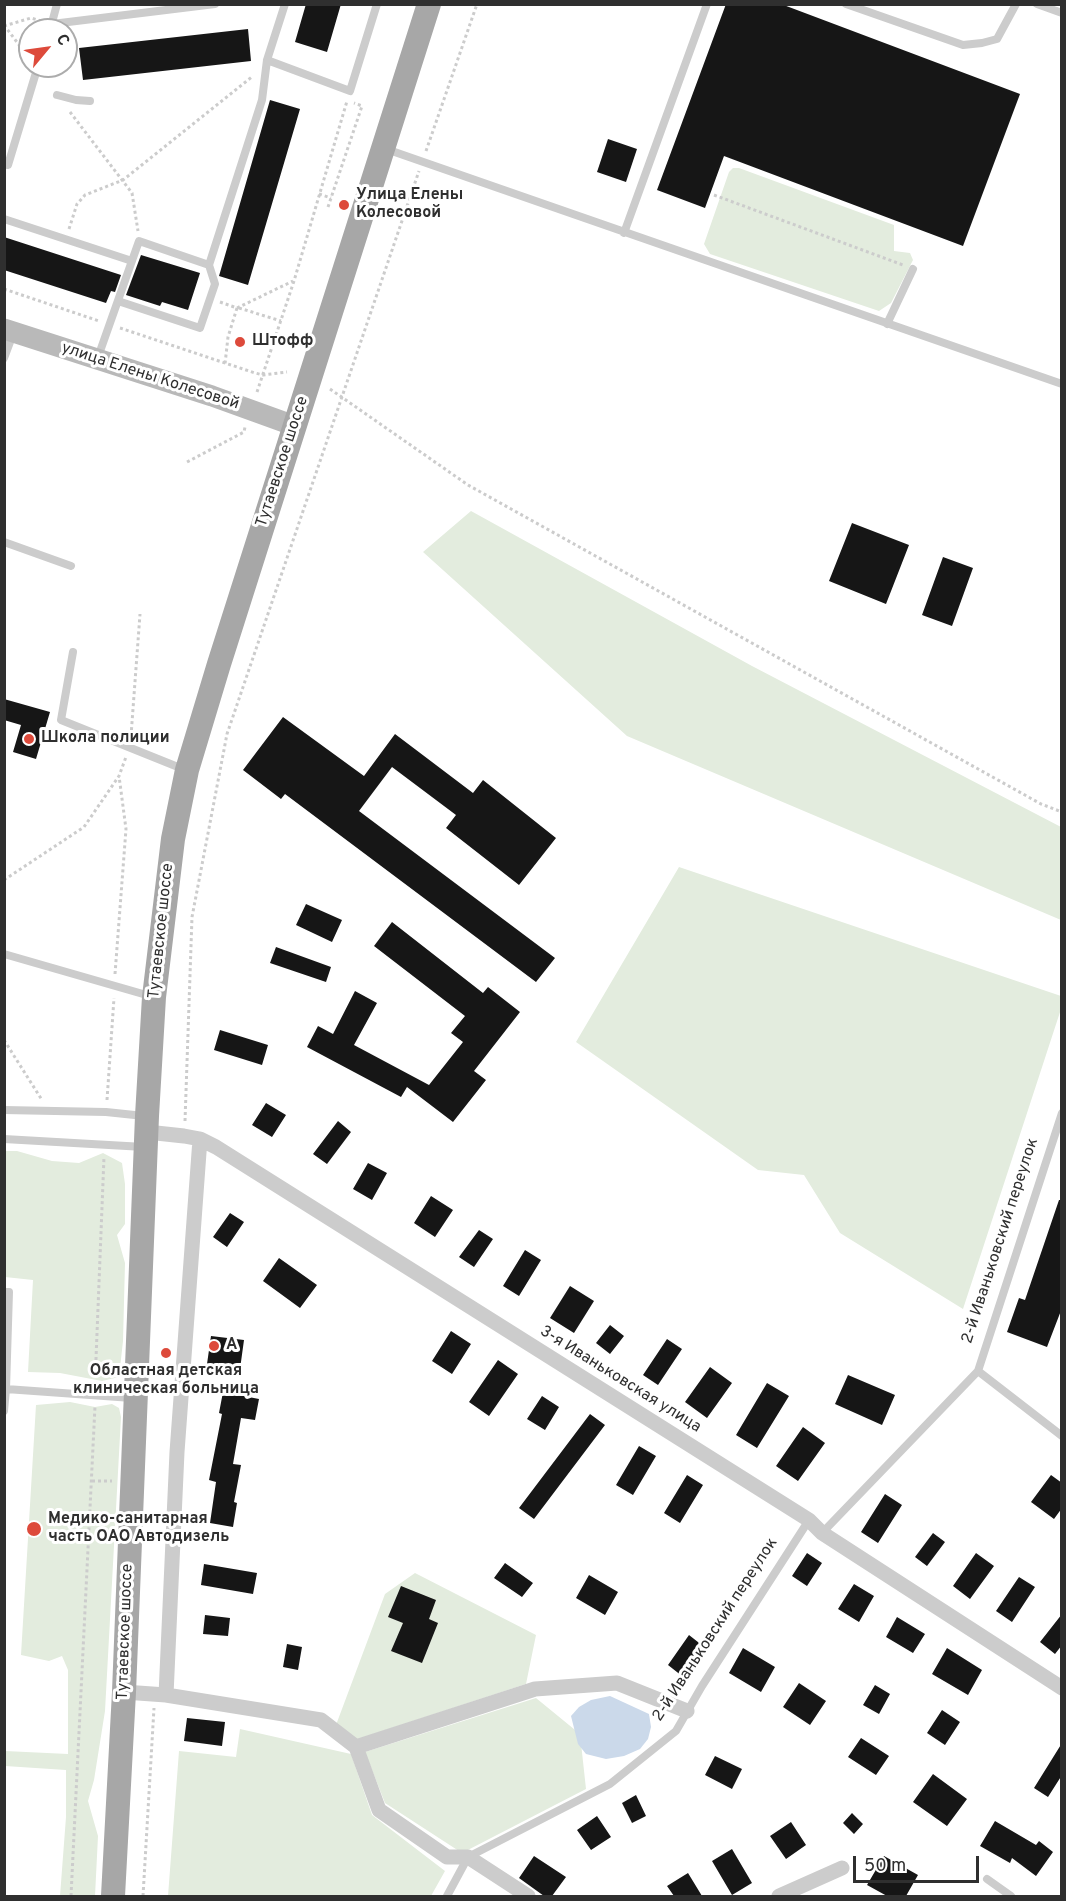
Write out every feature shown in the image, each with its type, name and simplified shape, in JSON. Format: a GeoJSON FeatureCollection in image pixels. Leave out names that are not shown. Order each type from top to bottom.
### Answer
{"type":"FeatureCollection","features":[{"type":"Feature","properties":{"kind":"main road","name":"Тутаевское шоссе"},"geometry":{"type":"LineString","coordinates":[[113,1896],[154,997],[173,839],[187,770],[219,664],[429,4]]}},
{"type":"Feature","properties":{"kind":"street","name":"улица Елены Колесовой"},"geometry":{"type":"LineString","coordinates":[[9,331],[295,426]]}},
{"type":"Feature","properties":{"kind":"street","name":"3-я Иваньковская улица"},"geometry":{"type":"LineString","coordinates":[[147,1132],[200,1139],[216,1147],[809,1520],[822,1533],[1062,1688]]}},
{"type":"Feature","properties":{"kind":"street"},"geometry":{"type":"LineString","coordinates":[[160,1695],[200,1139]]}},
{"type":"Feature","properties":{"kind":"street"},"geometry":{"type":"LineString","coordinates":[[356,1747],[535,1689],[617,1683],[687,1711]]}},
{"type":"Feature","properties":{"kind":"street"},"geometry":{"type":"LineString","coordinates":[[124,1692],[160,1695],[321,1720],[356,1747],[379,1810],[447,1857],[468,1857],[528,1896]]}},
{"type":"Feature","properties":{"kind":"street"},"geometry":{"type":"LineString","coordinates":[[779,1896],[842,1868]]}},
{"type":"Feature","properties":{"kind":"lane"},"geometry":{"type":"LineString","coordinates":[[78,23],[215,4]]}},
{"type":"Feature","properties":{"kind":"lane"},"geometry":{"type":"LineString","coordinates":[[118,301],[200,328],[215,284],[209,265],[262,100],[267,63],[285,4]]}},
{"type":"Feature","properties":{"kind":"lane"},"geometry":{"type":"LineString","coordinates":[[267,63],[350,91],[377,4]]}},
{"type":"Feature","properties":{"kind":"lane"},"geometry":{"type":"LineString","coordinates":[[624,233],[707,4]]}},
{"type":"Feature","properties":{"kind":"lane"},"geometry":{"type":"LineString","coordinates":[[846,4],[963,45],[997,39],[1016,4]]}},
{"type":"Feature","properties":{"kind":"lane"},"geometry":{"type":"LineString","coordinates":[[1037,4],[1062,13]]}},
{"type":"Feature","properties":{"kind":"lane"},"geometry":{"type":"LineString","coordinates":[[4,164],[8,165],[34,78]]}},
{"type":"Feature","properties":{"kind":"lane"},"geometry":{"type":"LineString","coordinates":[[57,94],[76,100],[90,101]]}},
{"type":"Feature","properties":{"kind":"lane"},"geometry":{"type":"LineString","coordinates":[[384,148],[1062,384]]}},
{"type":"Feature","properties":{"kind":"lane"},"geometry":{"type":"LineString","coordinates":[[4,219],[132,261]]}},
{"type":"Feature","properties":{"kind":"lane"},"geometry":{"type":"LineString","coordinates":[[97,359],[139,242],[209,265]]}},
{"type":"Feature","properties":{"kind":"lane"},"geometry":{"type":"LineString","coordinates":[[887,324],[914,269]]}},
{"type":"Feature","properties":{"kind":"lane"},"geometry":{"type":"LineString","coordinates":[[4,358],[9,331]]}},
{"type":"Feature","properties":{"kind":"lane"},"geometry":{"type":"LineString","coordinates":[[4,542],[71,566]]}},
{"type":"Feature","properties":{"kind":"lane"},"geometry":{"type":"LineString","coordinates":[[73,652],[61,720],[187,770]]}},
{"type":"Feature","properties":{"kind":"lane"},"geometry":{"type":"LineString","coordinates":[[4,954],[154,997]]}},
{"type":"Feature","properties":{"kind":"lane"},"geometry":{"type":"LineString","coordinates":[[4,1110],[106,1112],[147,1132]]}},
{"type":"Feature","properties":{"kind":"lane","name":"2-й Иваньковский переулок"},"geometry":{"type":"LineString","coordinates":[[822,1533],[978,1371],[1062,1113]]}},
{"type":"Feature","properties":{"kind":"lane"},"geometry":{"type":"LineString","coordinates":[[4,1139],[104,1145],[147,1132]]}},
{"type":"Feature","properties":{"kind":"lane"},"geometry":{"type":"LineString","coordinates":[[4,1292],[9,1292],[4,1411]]}},
{"type":"Feature","properties":{"kind":"lane"},"geometry":{"type":"LineString","coordinates":[[978,1371],[1062,1436]]}},
{"type":"Feature","properties":{"kind":"lane"},"geometry":{"type":"LineString","coordinates":[[6,1389],[136,1398]]}},
{"type":"Feature","properties":{"kind":"lane","name":"2-й Иваньковский переулок"},"geometry":{"type":"LineString","coordinates":[[468,1857],[610,1784],[676,1731],[809,1520]]}},
{"type":"Feature","properties":{"kind":"lane"},"geometry":{"type":"LineString","coordinates":[[447,1896],[468,1857]]}},
{"type":"Feature","properties":{"kind":"lane"},"geometry":{"type":"LineString","coordinates":[[987,1879],[1011,1896]]}},
{"type":"Feature","properties":{"kind":"path"},"geometry":{"type":"LineString","coordinates":[[185,1121],[192,917],[227,734],[477,4]]}},
{"type":"Feature","properties":{"kind":"path"},"geometry":{"type":"LineString","coordinates":[[5,26],[18,44]]}},
{"type":"Feature","properties":{"kind":"path"},"geometry":{"type":"LineString","coordinates":[[66,239],[77,204],[85,195],[123,180],[267,63]]}},
{"type":"Feature","properties":{"kind":"path"},"geometry":{"type":"LineString","coordinates":[[256,397],[294,280],[350,91]]}},
{"type":"Feature","properties":{"kind":"path"},"geometry":{"type":"LineString","coordinates":[[57,94],[132,193],[139,242]]}},
{"type":"Feature","properties":{"kind":"path"},"geometry":{"type":"LineString","coordinates":[[328,207],[362,106]]}},
{"type":"Feature","properties":{"kind":"path"},"geometry":{"type":"LineString","coordinates":[[319,194],[331,198]]}},
{"type":"Feature","properties":{"kind":"path"},"geometry":{"type":"LineString","coordinates":[[714,195],[914,269]]}},
{"type":"Feature","properties":{"kind":"path"},"geometry":{"type":"LineString","coordinates":[[225,364],[228,337],[237,308],[294,280]]}},
{"type":"Feature","properties":{"kind":"path"},"geometry":{"type":"LineString","coordinates":[[4,289],[225,364],[263,375],[287,372]]}},
{"type":"Feature","properties":{"kind":"path"},"geometry":{"type":"LineString","coordinates":[[210,298],[281,321]]}},
{"type":"Feature","properties":{"kind":"path"},"geometry":{"type":"LineString","coordinates":[[330,389],[468,485],[1041,804],[1062,812]]}},
{"type":"Feature","properties":{"kind":"path"},"geometry":{"type":"LineString","coordinates":[[187,462],[243,432],[248,420]]}},
{"type":"Feature","properties":{"kind":"path"},"geometry":{"type":"LineString","coordinates":[[4,880],[84,827],[119,776],[129,747],[140,614]]}},
{"type":"Feature","properties":{"kind":"path"},"geometry":{"type":"LineString","coordinates":[[106,1112],[126,829],[119,776]]}},
{"type":"Feature","properties":{"kind":"path"},"geometry":{"type":"LineString","coordinates":[[4,1040],[50,1111]]}},
{"type":"Feature","properties":{"kind":"path"},"geometry":{"type":"LineString","coordinates":[[71,1896],[95,1396],[104,1145]]}},
{"type":"Feature","properties":{"kind":"path"},"geometry":{"type":"LineString","coordinates":[[91,1481],[114,1480]]}},
{"type":"Feature","properties":{"kind":"path"},"geometry":{"type":"LineString","coordinates":[[142,1896],[160,1695]]}},
{"type":"Feature","properties":{"kind":"shaded area"},"geometry":{"type":"Polygon","coordinates":[[[733,168],[739,168],[894,225],[894,251],[910,253],[913,260],[891,303],[879,311],[710,254],[704,244],[729,172],[733,168]]]}},
{"type":"Feature","properties":{"kind":"shaded area"},"geometry":{"type":"Polygon","coordinates":[[[471,511],[752,666],[1061,827],[1061,920],[627,736],[423,552],[471,511]]]}},
{"type":"Feature","properties":{"kind":"shaded area"},"geometry":{"type":"Polygon","coordinates":[[[679,867],[1061,996],[1061,1009],[963,1309],[840,1233],[804,1175],[758,1170],[576,1042],[679,867]]]}},
{"type":"Feature","properties":{"kind":"shaded area"},"geometry":{"type":"Polygon","coordinates":[[[4,1151],[17,1151],[52,1161],[79,1163],[103,1153],[122,1163],[125,1184],[125,1224],[117,1235],[125,1263],[123,1341],[119,1377],[102,1381],[60,1373],[28,1372],[33,1280],[5,1277],[4,1151]]]}},
{"type":"Feature","properties":{"kind":"shaded area"},"geometry":{"type":"Polygon","coordinates":[[[70,1402],[95,1407],[112,1404],[119,1408],[121,1417],[105,1711],[94,1780],[88,1801],[98,1836],[95,1896],[60,1896],[66,1817],[66,1770],[5,1766],[5,1751],[68,1754],[68,1670],[62,1656],[49,1661],[21,1655],[36,1405],[70,1402]]]}},
{"type":"Feature","properties":{"kind":"shaded area"},"geometry":{"type":"Polygon","coordinates":[[[415,1573],[536,1635],[526,1684],[358,1739],[333,1733],[385,1594],[415,1573]]]}},
{"type":"Feature","properties":{"kind":"shaded area"},"geometry":{"type":"Polygon","coordinates":[[[536,1698],[580,1734],[586,1789],[462,1853],[385,1803],[365,1752],[536,1698]]]}},
{"type":"Feature","properties":{"kind":"shaded area"},"geometry":{"type":"Polygon","coordinates":[[[240,1729],[351,1754],[372,1815],[445,1871],[431,1896],[168,1896],[179,1751],[236,1757],[240,1729]]]}},
{"type":"Feature","properties":{"kind":"water"},"geometry":{"type":"Polygon","coordinates":[[[610,1696],[649,1714],[651,1727],[648,1739],[640,1749],[624,1756],[606,1759],[586,1754],[578,1744],[571,1716],[579,1707],[591,1700],[610,1696]]]}},
{"type":"Feature","properties":{"kind":"building"},"geometry":{"type":"Polygon","coordinates":[[[306,4],[341,4],[327,52],[295,42],[306,4]]]}},
{"type":"Feature","properties":{"kind":"building"},"geometry":{"type":"Polygon","coordinates":[[[726,4],[781,4],[1020,94],[963,246],[724,156],[705,208],[657,190],[726,4]]]}},
{"type":"Feature","properties":{"kind":"building"},"geometry":{"type":"Polygon","coordinates":[[[248,29],[251,61],[83,80],[79,48],[248,29]]]}},
{"type":"Feature","properties":{"kind":"building"},"geometry":{"type":"Polygon","coordinates":[[[270,100],[300,109],[248,285],[219,276],[270,100]]]}},
{"type":"Feature","properties":{"kind":"building"},"geometry":{"type":"Polygon","coordinates":[[[608,139],[637,149],[626,182],[597,172],[608,139]]]}},
{"type":"Feature","properties":{"kind":"building"},"geometry":{"type":"Polygon","coordinates":[[[4,237],[121,275],[115,292],[111,291],[106,303],[4,270],[4,237]]]}},
{"type":"Feature","properties":{"kind":"building"},"geometry":{"type":"Polygon","coordinates":[[[141,255],[200,273],[188,310],[162,302],[160,306],[126,295],[141,255]]]}},
{"type":"Feature","properties":{"kind":"building"},"geometry":{"type":"Polygon","coordinates":[[[852,523],[909,545],[886,604],[829,581],[852,523]]]}},
{"type":"Feature","properties":{"kind":"building"},"geometry":{"type":"Polygon","coordinates":[[[943,557],[973,568],[952,626],[922,615],[943,557]]]}},
{"type":"Feature","properties":{"kind":"building","name":"Школа полиции"},"geometry":{"type":"Polygon","coordinates":[[[4,699],[50,712],[36,759],[13,752],[21,725],[4,720],[4,699]]]}},
{"type":"Feature","properties":{"kind":"building"},"geometry":{"type":"Polygon","coordinates":[[[283,717],[364,776],[395,734],[473,793],[483,780],[556,838],[519,885],[446,828],[456,815],[392,767],[359,811],[555,958],[536,982],[285,794],[281,799],[243,770],[283,717]]]}},
{"type":"Feature","properties":{"kind":"building"},"geometry":{"type":"Polygon","coordinates":[[[306,904],[342,920],[332,942],[296,925],[306,904]]]}},
{"type":"Feature","properties":{"kind":"building"},"geometry":{"type":"Polygon","coordinates":[[[392,922],[483,993],[488,987],[520,1012],[474,1071],[486,1080],[453,1122],[407,1087],[401,1097],[307,1047],[318,1026],[333,1034],[355,991],[377,1003],[354,1045],[429,1085],[463,1042],[451,1033],[465,1016],[374,946],[392,922]]]}},
{"type":"Feature","properties":{"kind":"building"},"geometry":{"type":"Polygon","coordinates":[[[276,947],[331,967],[326,982],[270,963],[276,947]]]}},
{"type":"Feature","properties":{"kind":"building"},"geometry":{"type":"Polygon","coordinates":[[[220,1030],[268,1045],[262,1065],[214,1050],[220,1030]]]}},
{"type":"Feature","properties":{"kind":"building"},"geometry":{"type":"Polygon","coordinates":[[[266,1103],[286,1115],[272,1137],[252,1125],[266,1103]]]}},
{"type":"Feature","properties":{"kind":"building"},"geometry":{"type":"Polygon","coordinates":[[[338,1121],[351,1132],[327,1164],[313,1154],[338,1121]]]}},
{"type":"Feature","properties":{"kind":"building"},"geometry":{"type":"Polygon","coordinates":[[[368,1163],[387,1173],[372,1200],[353,1189],[368,1163]]]}},
{"type":"Feature","properties":{"kind":"building"},"geometry":{"type":"Polygon","coordinates":[[[431,1196],[453,1210],[435,1237],[414,1223],[431,1196]]]}},
{"type":"Feature","properties":{"kind":"building"},"geometry":{"type":"Polygon","coordinates":[[[1059,1200],[1062,1200],[1062,1308],[1047,1347],[1007,1332],[1019,1298],[1025,1300],[1059,1200]]]}},
{"type":"Feature","properties":{"kind":"building"},"geometry":{"type":"Polygon","coordinates":[[[230,1213],[244,1222],[227,1247],[213,1237],[230,1213]]]}},
{"type":"Feature","properties":{"kind":"building"},"geometry":{"type":"Polygon","coordinates":[[[479,1230],[493,1239],[474,1267],[459,1257],[479,1230]]]}},
{"type":"Feature","properties":{"kind":"building"},"geometry":{"type":"Polygon","coordinates":[[[525,1250],[541,1260],[519,1296],[503,1286],[525,1250]]]}},
{"type":"Feature","properties":{"kind":"building"},"geometry":{"type":"Polygon","coordinates":[[[279,1258],[317,1285],[300,1308],[263,1281],[279,1258]]]}},
{"type":"Feature","properties":{"kind":"building"},"geometry":{"type":"Polygon","coordinates":[[[570,1286],[594,1301],[574,1333],[550,1318],[570,1286]]]}},
{"type":"Feature","properties":{"kind":"building"},"geometry":{"type":"Polygon","coordinates":[[[610,1325],[624,1336],[610,1354],[596,1343],[610,1325]]]}},
{"type":"Feature","properties":{"kind":"building"},"geometry":{"type":"Polygon","coordinates":[[[451,1331],[471,1344],[452,1374],[432,1361],[451,1331]]]}},
{"type":"Feature","properties":{"kind":"building"},"geometry":{"type":"Polygon","coordinates":[[[211,1336],[244,1340],[240,1369],[207,1364],[211,1336]]]}},
{"type":"Feature","properties":{"kind":"building"},"geometry":{"type":"Polygon","coordinates":[[[667,1339],[682,1349],[658,1385],[643,1375],[667,1339]]]}},
{"type":"Feature","properties":{"kind":"building"},"geometry":{"type":"Polygon","coordinates":[[[498,1360],[518,1374],[489,1416],[469,1402],[498,1360]]]}},
{"type":"Feature","properties":{"kind":"building"},"geometry":{"type":"Polygon","coordinates":[[[710,1367],[732,1383],[707,1418],[685,1402],[710,1367]]]}},
{"type":"Feature","properties":{"kind":"building"},"geometry":{"type":"Polygon","coordinates":[[[848,1375],[895,1395],[882,1425],[835,1404],[848,1375]]]}},
{"type":"Feature","properties":{"kind":"building"},"geometry":{"type":"Polygon","coordinates":[[[767,1383],[789,1396],[757,1448],[736,1435],[767,1383]]]}},
{"type":"Feature","properties":{"kind":"building"},"geometry":{"type":"Polygon","coordinates":[[[223,1392],[259,1399],[255,1420],[241,1418],[233,1464],[241,1465],[234,1502],[237,1503],[233,1527],[210,1523],[216,1482],[209,1480],[222,1414],[219,1413],[223,1392]]]}},
{"type":"Feature","properties":{"kind":"building"},"geometry":{"type":"Polygon","coordinates":[[[542,1396],[559,1407],[545,1430],[527,1419],[542,1396]]]}},
{"type":"Feature","properties":{"kind":"building"},"geometry":{"type":"Polygon","coordinates":[[[590,1414],[605,1425],[534,1519],[519,1508],[590,1414]]]}},
{"type":"Feature","properties":{"kind":"building"},"geometry":{"type":"Polygon","coordinates":[[[803,1427],[825,1443],[798,1481],[776,1466],[803,1427]]]}},
{"type":"Feature","properties":{"kind":"building"},"geometry":{"type":"Polygon","coordinates":[[[639,1446],[656,1456],[633,1495],[616,1485],[639,1446]]]}},
{"type":"Feature","properties":{"kind":"building"},"geometry":{"type":"Polygon","coordinates":[[[687,1475],[703,1485],[680,1523],[664,1513],[687,1475]]]}},
{"type":"Feature","properties":{"kind":"building"},"geometry":{"type":"Polygon","coordinates":[[[1051,1475],[1062,1483],[1062,1508],[1054,1519],[1031,1502],[1051,1475]]]}},
{"type":"Feature","properties":{"kind":"building"},"geometry":{"type":"Polygon","coordinates":[[[885,1494],[902,1505],[878,1543],[861,1532],[885,1494]]]}},
{"type":"Feature","properties":{"kind":"building"},"geometry":{"type":"Polygon","coordinates":[[[933,1533],[945,1542],[927,1566],[915,1557],[933,1533]]]}},
{"type":"Feature","properties":{"kind":"building"},"geometry":{"type":"Polygon","coordinates":[[[807,1553],[822,1563],[807,1586],[792,1576],[807,1553]]]}},
{"type":"Feature","properties":{"kind":"building"},"geometry":{"type":"Polygon","coordinates":[[[976,1553],[994,1566],[970,1599],[953,1586],[976,1553]]]}},
{"type":"Feature","properties":{"kind":"building"},"geometry":{"type":"Polygon","coordinates":[[[505,1563],[533,1583],[522,1597],[494,1578],[505,1563]]]}},
{"type":"Feature","properties":{"kind":"building"},"geometry":{"type":"Polygon","coordinates":[[[204,1564],[257,1573],[253,1594],[201,1585],[204,1564]]]}},
{"type":"Feature","properties":{"kind":"building"},"geometry":{"type":"Polygon","coordinates":[[[589,1575],[618,1592],[605,1615],[576,1598],[589,1575]]]}},
{"type":"Feature","properties":{"kind":"building"},"geometry":{"type":"Polygon","coordinates":[[[1019,1577],[1035,1587],[1012,1622],[996,1611],[1019,1577]]]}},
{"type":"Feature","properties":{"kind":"building"},"geometry":{"type":"Polygon","coordinates":[[[854,1584],[874,1596],[859,1622],[838,1609],[854,1584]]]}},
{"type":"Feature","properties":{"kind":"building"},"geometry":{"type":"Polygon","coordinates":[[[401,1586],[436,1600],[429,1619],[438,1623],[422,1663],[391,1651],[403,1623],[388,1617],[401,1586]]]}},
{"type":"Feature","properties":{"kind":"building"},"geometry":{"type":"Polygon","coordinates":[[[1062,1614],[1062,1645],[1055,1654],[1040,1642],[1062,1614]]]}},
{"type":"Feature","properties":{"kind":"building"},"geometry":{"type":"Polygon","coordinates":[[[205,1615],[230,1618],[228,1636],[203,1634],[205,1615]]]}},
{"type":"Feature","properties":{"kind":"building"},"geometry":{"type":"Polygon","coordinates":[[[897,1617],[925,1634],[913,1653],[886,1637],[897,1617]]]}},
{"type":"Feature","properties":{"kind":"building"},"geometry":{"type":"Polygon","coordinates":[[[689,1635],[703,1646],[682,1676],[668,1665],[689,1635]]]}},
{"type":"Feature","properties":{"kind":"building"},"geometry":{"type":"Polygon","coordinates":[[[287,1644],[302,1647],[298,1670],[283,1667],[287,1644]]]}},
{"type":"Feature","properties":{"kind":"building"},"geometry":{"type":"Polygon","coordinates":[[[743,1648],[775,1667],[761,1692],[729,1673],[743,1648]]]}},
{"type":"Feature","properties":{"kind":"building"},"geometry":{"type":"Polygon","coordinates":[[[947,1648],[982,1670],[968,1695],[932,1674],[947,1648]]]}},
{"type":"Feature","properties":{"kind":"building"},"geometry":{"type":"Polygon","coordinates":[[[799,1683],[826,1701],[810,1725],[783,1707],[799,1683]]]}},
{"type":"Feature","properties":{"kind":"building"},"geometry":{"type":"Polygon","coordinates":[[[875,1685],[890,1694],[879,1714],[863,1705],[875,1685]]]}},
{"type":"Feature","properties":{"kind":"building"},"geometry":{"type":"Polygon","coordinates":[[[942,1710],[960,1722],[945,1745],[927,1733],[942,1710]]]}},
{"type":"Feature","properties":{"kind":"building"},"geometry":{"type":"Polygon","coordinates":[[[187,1718],[225,1722],[222,1746],[184,1741],[187,1718]]]}},
{"type":"Feature","properties":{"kind":"building"},"geometry":{"type":"Polygon","coordinates":[[[861,1738],[889,1756],[876,1775],[848,1757],[861,1738]]]}},
{"type":"Feature","properties":{"kind":"building"},"geometry":{"type":"Polygon","coordinates":[[[1062,1743],[1062,1775],[1048,1797],[1034,1788],[1062,1743]]]}},
{"type":"Feature","properties":{"kind":"building"},"geometry":{"type":"Polygon","coordinates":[[[715,1756],[742,1769],[732,1789],[705,1775],[715,1756]]]}},
{"type":"Feature","properties":{"kind":"building"},"geometry":{"type":"Polygon","coordinates":[[[933,1774],[967,1799],[947,1826],[913,1802],[933,1774]]]}},
{"type":"Feature","properties":{"kind":"building"},"geometry":{"type":"Polygon","coordinates":[[[636,1795],[646,1816],[632,1823],[622,1803],[636,1795]]]}},
{"type":"Feature","properties":{"kind":"building"},"geometry":{"type":"Polygon","coordinates":[[[852,1813],[863,1824],[854,1834],[843,1823],[852,1813]]]}},
{"type":"Feature","properties":{"kind":"building"},"geometry":{"type":"Polygon","coordinates":[[[597,1816],[611,1837],[591,1850],[577,1830],[597,1816]]]}},
{"type":"Feature","properties":{"kind":"building"},"geometry":{"type":"Polygon","coordinates":[[[995,1821],[1036,1845],[1039,1841],[1053,1852],[1036,1876],[1012,1858],[1010,1863],[980,1846],[995,1821]]]}},
{"type":"Feature","properties":{"kind":"building"},"geometry":{"type":"Polygon","coordinates":[[[791,1822],[806,1845],[786,1859],[770,1836],[791,1822]]]}},
{"type":"Feature","properties":{"kind":"building"},"geometry":{"type":"Polygon","coordinates":[[[732,1849],[752,1883],[732,1895],[712,1861],[732,1849]]]}},
{"type":"Feature","properties":{"kind":"building"},"geometry":{"type":"Polygon","coordinates":[[[534,1856],[566,1877],[552,1896],[544,1896],[519,1878],[534,1856]]]}},
{"type":"Feature","properties":{"kind":"building"},"geometry":{"type":"Polygon","coordinates":[[[884,1856],[918,1875],[906,1896],[887,1896],[867,1885],[884,1856]]]}},
{"type":"Feature","properties":{"kind":"building"},"geometry":{"type":"Polygon","coordinates":[[[688,1873],[702,1896],[674,1896],[667,1886],[688,1873]]]}},
{"type":"Feature","properties":{"kind":"place","name":"Улица Елены Колесовой"},"geometry":{"type":"Point","coordinates":[344,205]}},
{"type":"Feature","properties":{"kind":"place","name":"Штофф"},"geometry":{"type":"Point","coordinates":[240,342]}},
{"type":"Feature","properties":{"kind":"place","name":"Школа полиции"},"geometry":{"type":"Point","coordinates":[29,739]}},
{"type":"Feature","properties":{"kind":"place","name":"А"},"geometry":{"type":"Point","coordinates":[214,1346]}},
{"type":"Feature","properties":{"kind":"place","name":"Областная детская клиническая больница"},"geometry":{"type":"Point","coordinates":[166,1353]}},
{"type":"Feature","properties":{"kind":"place","name":"Медико-санитарная часть ОАО Автодизель"},"geometry":{"type":"Point","coordinates":[34,1529]}}]}
